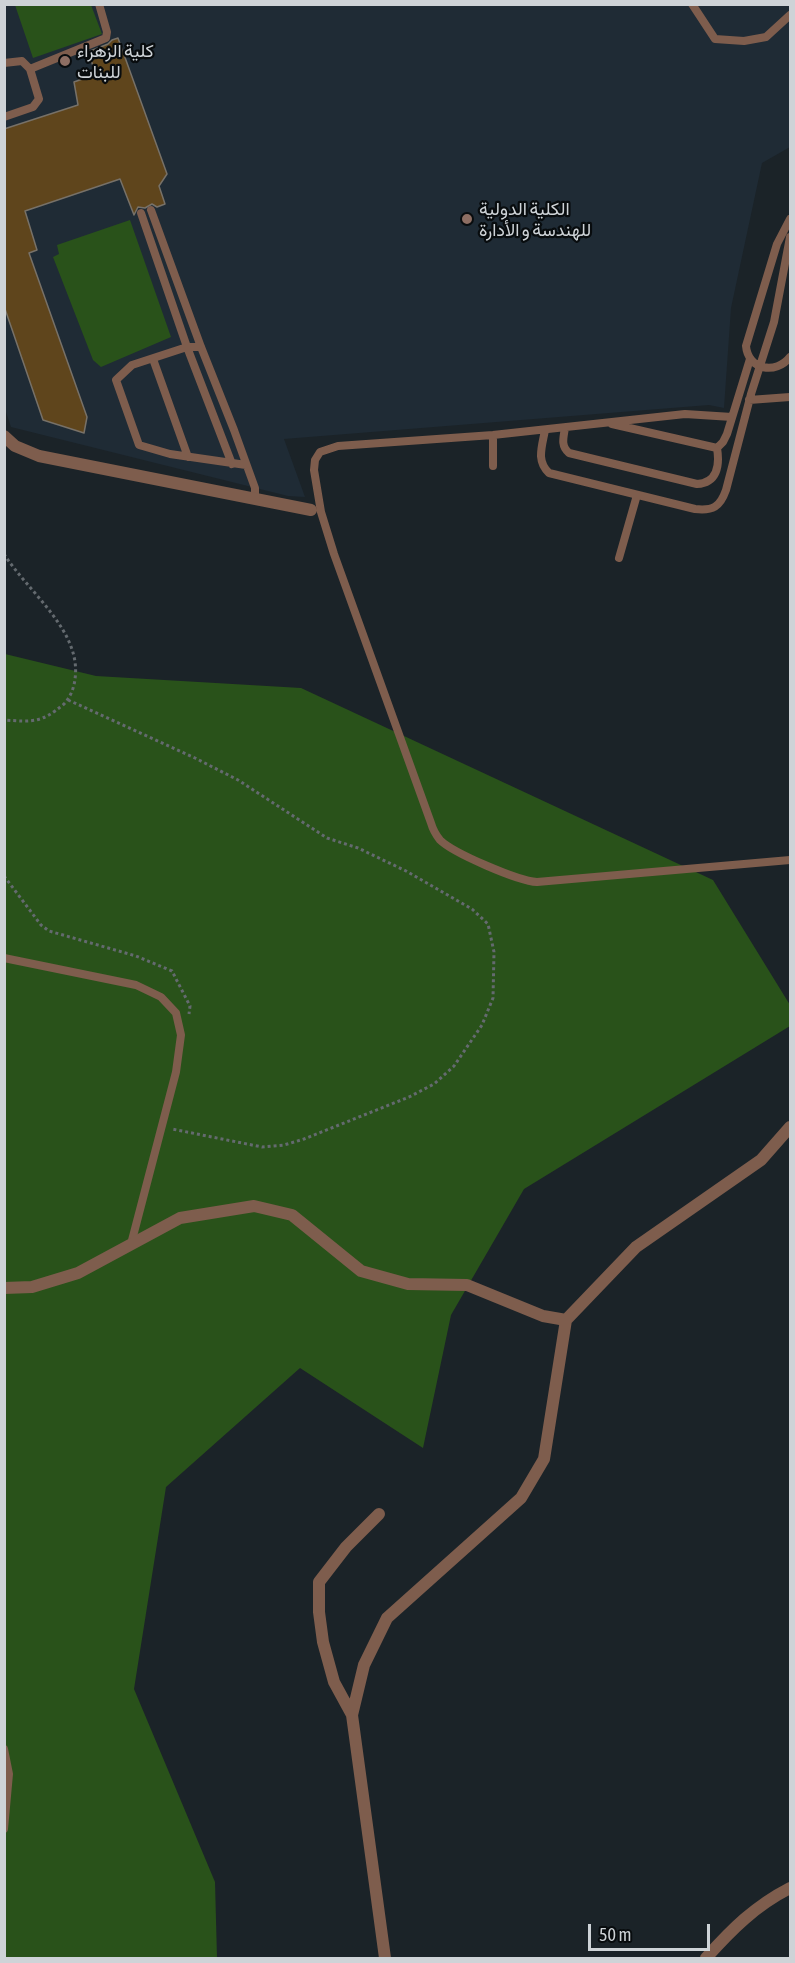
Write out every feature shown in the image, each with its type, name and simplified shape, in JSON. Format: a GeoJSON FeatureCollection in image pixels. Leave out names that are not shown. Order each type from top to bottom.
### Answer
{"type":"FeatureCollection","features":[{"type":"Feature","properties":{"kind":"street"},"geometry":{"type":"LineString","coordinates":[[4,436],[15,446],[39,456],[316,511]]}},
{"type":"Feature","properties":{"kind":"street"},"geometry":{"type":"LineString","coordinates":[[352,1715],[364,1665],[387,1618],[521,1498],[544,1459],[566,1320],[636,1247],[761,1160],[790,1126]]}},
{"type":"Feature","properties":{"kind":"street"},"geometry":{"type":"LineString","coordinates":[[4,1288],[32,1287],[78,1273],[180,1218],[254,1206],[292,1215],[361,1271],[408,1284],[467,1285],[543,1316],[566,1320]]}},
{"type":"Feature","properties":{"kind":"street"},"geometry":{"type":"LineString","coordinates":[[378,1514],[346,1547],[319,1582],[319,1612],[323,1642],[334,1682],[352,1715],[385,1959]]}},
{"type":"Feature","properties":{"kind":"street"},"geometry":{"type":"LineString","coordinates":[[706,1959],[735,1926],[772,1897],[790,1888]]}},
{"type":"Feature","properties":{"kind":"lane"},"geometry":{"type":"LineString","coordinates":[[30,69],[106,39],[107,32],[99,4]]}},
{"type":"Feature","properties":{"kind":"lane"},"geometry":{"type":"LineString","coordinates":[[692,4],[715,39],[744,41],[766,37],[790,15]]}},
{"type":"Feature","properties":{"kind":"lane"},"geometry":{"type":"LineString","coordinates":[[4,63],[22,61],[30,69],[39,95],[38,102],[33,107],[4,117]]}},
{"type":"Feature","properties":{"kind":"lane"},"geometry":{"type":"LineString","coordinates":[[151,210],[255,488],[255,499]]}},
{"type":"Feature","properties":{"kind":"lane"},"geometry":{"type":"LineString","coordinates":[[141,213],[187,347],[231,464]]}},
{"type":"Feature","properties":{"kind":"lane"},"geometry":{"type":"LineString","coordinates":[[790,219],[777,244],[746,346],[746,353],[759,366],[770,368],[779,366],[790,357]]}},
{"type":"Feature","properties":{"kind":"lane"},"geometry":{"type":"LineString","coordinates":[[545,430],[540,460],[543,468],[549,473],[706,510],[716,507],[723,500],[749,400],[774,322],[790,237]]}},
{"type":"Feature","properties":{"kind":"lane"},"geometry":{"type":"LineString","coordinates":[[201,347],[187,347],[132,365],[116,380],[139,445],[170,454],[246,465]]}},
{"type":"Feature","properties":{"kind":"lane"},"geometry":{"type":"LineString","coordinates":[[153,359],[188,457]]}},
{"type":"Feature","properties":{"kind":"lane"},"geometry":{"type":"LineString","coordinates":[[565,428],[563,444],[565,450],[575,456],[696,484],[709,481],[717,471],[717,448],[726,438],[750,359]]}},
{"type":"Feature","properties":{"kind":"lane"},"geometry":{"type":"LineString","coordinates":[[749,400],[790,396]]}},
{"type":"Feature","properties":{"kind":"lane"},"geometry":{"type":"LineString","coordinates":[[732,417],[685,414],[493,435],[329,448],[320,452],[315,460],[316,511],[431,824],[441,841],[449,847],[517,879],[537,882],[790,860]]}},
{"type":"Feature","properties":{"kind":"lane"},"geometry":{"type":"LineString","coordinates":[[607,423],[717,448]]}},
{"type":"Feature","properties":{"kind":"lane"},"geometry":{"type":"LineString","coordinates":[[493,435],[493,466]]}},
{"type":"Feature","properties":{"kind":"lane"},"geometry":{"type":"LineString","coordinates":[[717,471],[730,475]]}},
{"type":"Feature","properties":{"kind":"lane"},"geometry":{"type":"LineString","coordinates":[[619,558],[637,495]]}},
{"type":"Feature","properties":{"kind":"lane"},"geometry":{"type":"LineString","coordinates":[[4,958],[136,985],[161,997],[176,1013],[181,1035],[176,1072],[131,1244]]}},
{"type":"Feature","properties":{"kind":"lane"},"geometry":{"type":"LineString","coordinates":[[4,1749],[9,1774],[4,1828]]}},
{"type":"Feature","properties":{"kind":"path"},"geometry":{"type":"LineString","coordinates":[[4,554],[52,614],[74,650],[76,676],[68,700],[48,717],[38,721],[4,720]]}},
{"type":"Feature","properties":{"kind":"path"},"geometry":{"type":"LineString","coordinates":[[68,700],[238,780],[327,838],[358,848],[406,871],[472,909],[488,924],[494,952],[493,998],[482,1025],[460,1058],[434,1084],[409,1097],[284,1145],[262,1147],[162,1126]]}},
{"type":"Feature","properties":{"kind":"path"},"geometry":{"type":"LineString","coordinates":[[4,876],[41,925],[49,931],[136,956],[172,971],[190,1006],[189,1018],[181,1035]]}},
{"type":"Feature","properties":{"kind":"shaded area","name":"الكلية الدولية للهندسة و الأدارة"},"geometry":{"type":"Polygon","coordinates":[[[5,5],[790,5],[790,147],[762,163],[731,308],[724,408],[709,405],[284,439],[305,497],[288,496],[11,427],[5,409],[5,5]]]}},
{"type":"Feature","properties":{"kind":"green space"},"geometry":{"type":"Polygon","coordinates":[[[15,5],[91,5],[102,34],[33,58],[15,5]]]}},
{"type":"Feature","properties":{"kind":"green space"},"geometry":{"type":"Polygon","coordinates":[[[130,220],[171,337],[101,367],[93,360],[53,257],[59,254],[57,245],[130,220]]]}},
{"type":"Feature","properties":{"kind":"green space"},"geometry":{"type":"Polygon","coordinates":[[[5,654],[96,676],[301,688],[713,880],[790,1005],[790,1026],[524,1189],[451,1315],[423,1448],[300,1368],[166,1487],[134,1689],[215,1882],[217,1958],[5,1958],[5,654]]]}},
{"type":"Feature","properties":{"kind":"building"},"geometry":{"type":"Polygon","coordinates":[[[118,38],[167,174],[159,186],[165,204],[157,207],[152,204],[145,208],[138,207],[134,215],[120,179],[25,211],[37,250],[29,253],[87,417],[84,433],[43,420],[4,306],[4,129],[78,105],[74,82],[96,74],[88,52],[118,38]]]}},
{"type":"Feature","properties":{"kind":"place","name":"كلية الزهراء للبنات"},"geometry":{"type":"Point","coordinates":[65,61]}},
{"type":"Feature","properties":{"kind":"place","name":"الكلية الدولية للهندسة و الأدارة"},"geometry":{"type":"Point","coordinates":[467,219]}}]}
